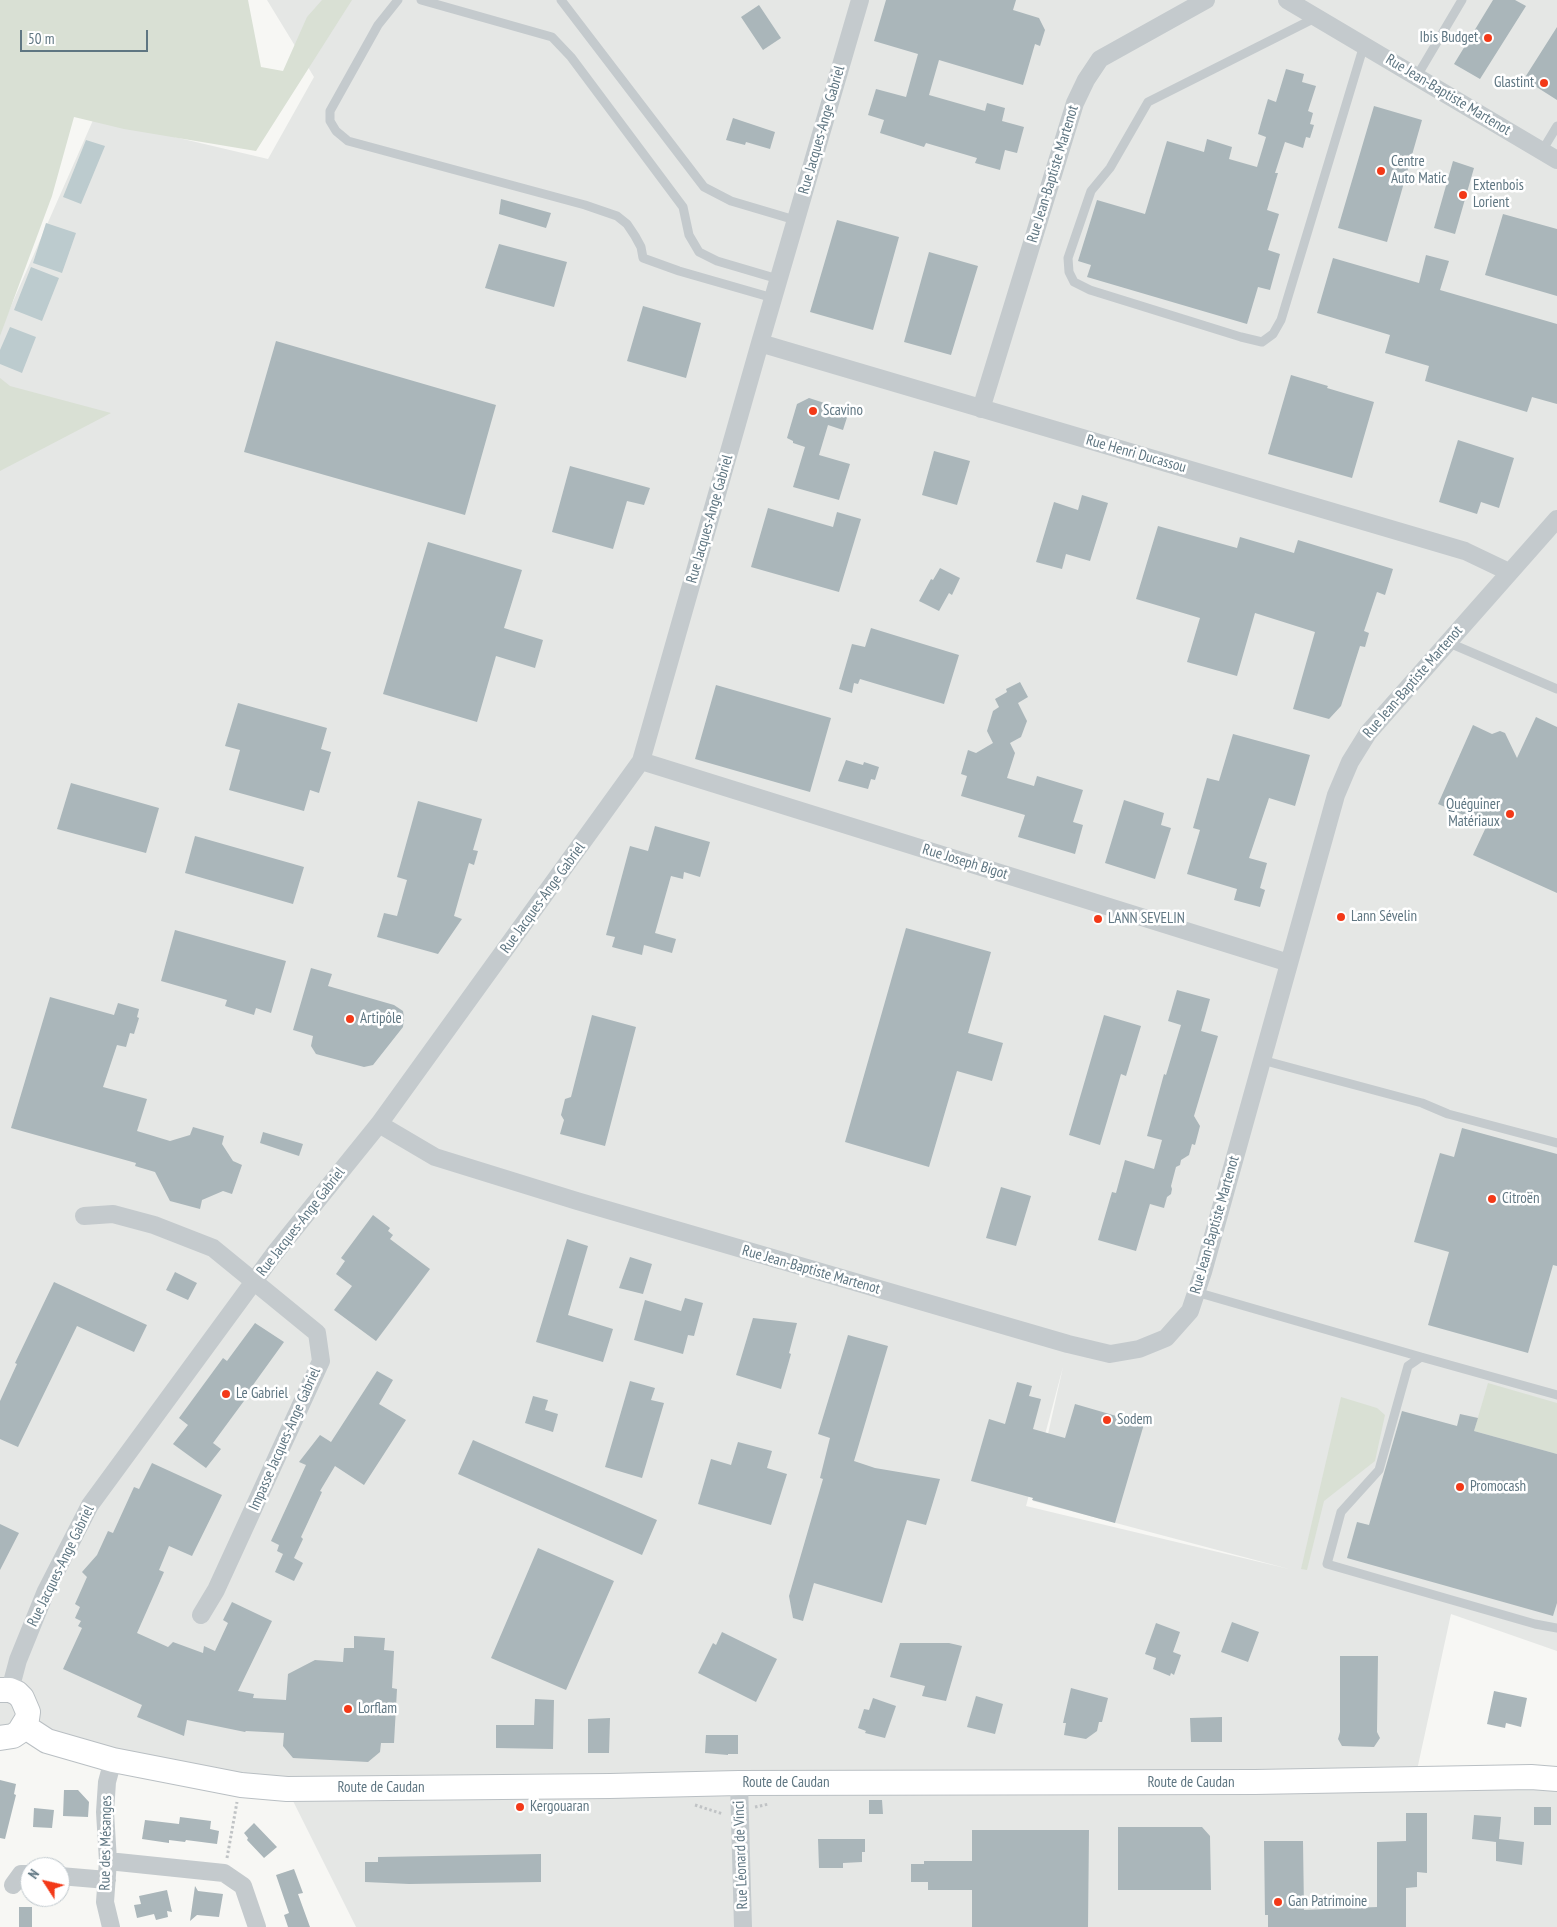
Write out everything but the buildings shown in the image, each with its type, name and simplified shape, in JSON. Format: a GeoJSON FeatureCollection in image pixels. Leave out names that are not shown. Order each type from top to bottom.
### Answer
{"type":"FeatureCollection","features":[{"type":"Feature","properties":{"kind":"street","name":"Rue Jacques-Ange Gabriel"},"geometry":{"type":"LineString","coordinates":[[5,1690],[46,1591],[90,1505],[274,1254],[379,1124],[641,762],[778,279],[860,0]]}},
{"type":"Feature","properties":{"kind":"street","name":"Rue Jean-Baptiste Martenot"},"geometry":{"type":"LineString","coordinates":[[981,409],[1075,103],[1086,80],[1100,59],[1206,0]]}},
{"type":"Feature","properties":{"kind":"street","name":"Rue Jean-Baptiste Martenot"},"geometry":{"type":"LineString","coordinates":[[1287,0],[1550,156]]}},
{"type":"Feature","properties":{"kind":"street","name":"Rue Henri Ducassou"},"geometry":{"type":"LineString","coordinates":[[760,342],[1465,551],[1509,572]]}},
{"type":"Feature","properties":{"kind":"street","name":"Rue Jean-Baptiste Martenot"},"geometry":{"type":"LineString","coordinates":[[379,1124],[435,1157],[577,1202],[1068,1344],[1110,1354],[1139,1349],[1166,1338],[1190,1311],[1336,795],[1350,762],[1368,733],[1509,572],[1555,524]]}},
{"type":"Feature","properties":{"kind":"street","name":"Rue Joseph Bigot"},"geometry":{"type":"LineString","coordinates":[[641,762],[1289,963]]}},
{"type":"Feature","properties":{"kind":"street","name":"Impasse Jacques-Ange Gabriel"},"geometry":{"type":"LineString","coordinates":[[84,1216],[114,1214],[154,1225],[213,1248],[317,1332],[321,1361],[216,1590],[201,1615]]}},
{"type":"Feature","properties":{"kind":"street"},"geometry":{"type":"LineString","coordinates":[[0,1738],[13,1736],[19,1732],[27,1719],[26,1705],[17,1693],[5,1690]]}},
{"type":"Feature","properties":{"kind":"street","name":"Route de Caudan"},"geometry":{"type":"LineString","coordinates":[[24,1726],[47,1742],[113,1760],[241,1785],[287,1789],[739,1783],[1255,1782],[1531,1777],[1557,1780]]}},
{"type":"Feature","properties":{"kind":"street","name":"Rue des Mésanges"},"geometry":{"type":"LineString","coordinates":[[111,1927],[105,1902],[108,1861],[105,1812],[107,1782],[113,1760]]}},
{"type":"Feature","properties":{"kind":"street","name":"Rue Léonard de Vinci"},"geometry":{"type":"LineString","coordinates":[[739,1783],[743,1927]]}},
{"type":"Feature","properties":{"kind":"street"},"geometry":{"type":"LineString","coordinates":[[108,1861],[224,1873],[243,1886],[257,1927]]}},
{"type":"Feature","properties":{"kind":"street"},"geometry":{"type":"LineString","coordinates":[[13,1885],[20,1875]]}},
{"type":"Feature","properties":{"kind":"street"},"geometry":{"type":"LineString","coordinates":[[70,1877],[107,1880]]}},
{"type":"Feature","properties":{"kind":"lane"},"geometry":{"type":"LineString","coordinates":[[398,0],[378,25],[330,111],[330,121],[336,131],[348,141],[585,205],[617,216],[627,224],[635,236],[641,247],[643,258],[679,271],[773,298]]}},
{"type":"Feature","properties":{"kind":"lane"},"geometry":{"type":"LineString","coordinates":[[420,0],[552,37],[571,57],[683,207],[690,234],[699,252],[717,262],[778,279]]}},
{"type":"Feature","properties":{"kind":"lane"},"geometry":{"type":"LineString","coordinates":[[561,0],[704,186],[731,201],[795,220]]}},
{"type":"Feature","properties":{"kind":"lane"},"geometry":{"type":"LineString","coordinates":[[1417,76],[1462,0]]}},
{"type":"Feature","properties":{"kind":"lane"},"geometry":{"type":"LineString","coordinates":[[1315,18],[1148,102],[1110,168],[1091,191],[1068,258],[1068,272],[1074,282],[1090,290],[1241,337],[1262,342],[1274,334],[1281,320],[1364,45]]}},
{"type":"Feature","properties":{"kind":"lane"},"geometry":{"type":"LineString","coordinates":[[1550,156],[1557,126]]}},
{"type":"Feature","properties":{"kind":"lane"},"geometry":{"type":"LineString","coordinates":[[1447,642],[1557,689]]}},
{"type":"Feature","properties":{"kind":"lane"},"geometry":{"type":"LineString","coordinates":[[1262,1060],[1422,1102],[1448,1114],[1557,1143]]}},
{"type":"Feature","properties":{"kind":"lane"},"geometry":{"type":"LineString","coordinates":[[1196,1292],[1557,1395]]}},
{"type":"Feature","properties":{"kind":"lane"},"geometry":{"type":"LineString","coordinates":[[1421,1357],[1408,1366],[1379,1470],[1341,1512],[1327,1564],[1535,1624],[1557,1628]]}},
{"type":"Feature","properties":{"kind":"path"},"geometry":{"type":"LineString","coordinates":[[224,1873],[241,1785]]}},
{"type":"Feature","properties":{"kind":"shaded area"},"geometry":{"type":"Polygon","coordinates":[[[0,0],[248,0],[261,67],[283,71],[307,17],[322,0],[352,0],[256,151],[124,129],[74,117],[52,196],[0,336],[0,0]]]}},
{"type":"Feature","properties":{"kind":"shaded area"},"geometry":{"type":"Polygon","coordinates":[[[267,0],[1557,0],[1557,1651],[1451,1614],[1417,1770],[1557,1781],[1557,1927],[356,1927],[287,1789],[47,1741],[0,1743],[0,331],[94,118],[268,159],[314,77],[267,0]],[[1063,1367],[1026,1506],[1289,1569],[1033,1501],[1063,1367]]]}},
{"type":"Feature","properties":{"kind":"shaded area"},"geometry":{"type":"Polygon","coordinates":[[[86,140],[105,146],[81,204],[63,197],[86,140]]]}},
{"type":"Feature","properties":{"kind":"shaded area"},"geometry":{"type":"Polygon","coordinates":[[[46,223],[76,233],[62,273],[33,263],[46,223]]]}},
{"type":"Feature","properties":{"kind":"shaded area"},"geometry":{"type":"Polygon","coordinates":[[[31,267],[59,278],[42,321],[14,310],[31,267]]]}},
{"type":"Feature","properties":{"kind":"shaded area"},"geometry":{"type":"Polygon","coordinates":[[[10,327],[36,337],[22,373],[0,364],[0,350],[10,327]]]}},
{"type":"Feature","properties":{"kind":"shaded area"},"geometry":{"type":"Polygon","coordinates":[[[0,378],[10,386],[111,413],[0,471],[0,378]]]}},
{"type":"Feature","properties":{"kind":"shaded area"},"geometry":{"type":"Polygon","coordinates":[[[1488,1383],[1557,1403],[1557,1454],[1474,1431],[1488,1383]]]}},
{"type":"Feature","properties":{"kind":"shaded area"},"geometry":{"type":"Polygon","coordinates":[[[1341,1397],[1377,1408],[1385,1415],[1375,1461],[1324,1501],[1307,1570],[1301,1569],[1341,1397]]]}},
{"type":"Feature","properties":{"kind":"place","name":"Ibis Budget"},"geometry":{"type":"Point","coordinates":[1488,38]}},
{"type":"Feature","properties":{"kind":"place","name":"Glastint"},"geometry":{"type":"Point","coordinates":[1544,83]}},
{"type":"Feature","properties":{"kind":"place","name":"Centre Auto Matic"},"geometry":{"type":"Point","coordinates":[1381,171]}},
{"type":"Feature","properties":{"kind":"place","name":"Extenbois Lorient"},"geometry":{"type":"Point","coordinates":[1463,195]}},
{"type":"Feature","properties":{"kind":"place","name":"Scavino"},"geometry":{"type":"Point","coordinates":[813,411]}},
{"type":"Feature","properties":{"kind":"place","name":"Quéguiner Matériaux"},"geometry":{"type":"Point","coordinates":[1510,814]}},
{"type":"Feature","properties":{"kind":"place","name":"Lann Sévelin"},"geometry":{"type":"Point","coordinates":[1341,917]}},
{"type":"Feature","properties":{"kind":"place","name":"LANN SEVELIN"},"geometry":{"type":"Point","coordinates":[1098,919]}},
{"type":"Feature","properties":{"kind":"place","name":"Artipôle"},"geometry":{"type":"Point","coordinates":[350,1019]}},
{"type":"Feature","properties":{"kind":"place","name":"Citroën"},"geometry":{"type":"Point","coordinates":[1492,1199]}},
{"type":"Feature","properties":{"kind":"place","name":"Le Gabriel"},"geometry":{"type":"Point","coordinates":[226,1394]}},
{"type":"Feature","properties":{"kind":"place","name":"Sodem"},"geometry":{"type":"Point","coordinates":[1107,1420]}},
{"type":"Feature","properties":{"kind":"place","name":"Promocash"},"geometry":{"type":"Point","coordinates":[1460,1487]}},
{"type":"Feature","properties":{"kind":"place","name":"Lorflam"},"geometry":{"type":"Point","coordinates":[348,1709]}},
{"type":"Feature","properties":{"kind":"place","name":"Kergouaran"},"geometry":{"type":"Point","coordinates":[520,1807]}},
{"type":"Feature","properties":{"kind":"place","name":"Gan Patrimoine"},"geometry":{"type":"Point","coordinates":[1278,1902]}}]}
